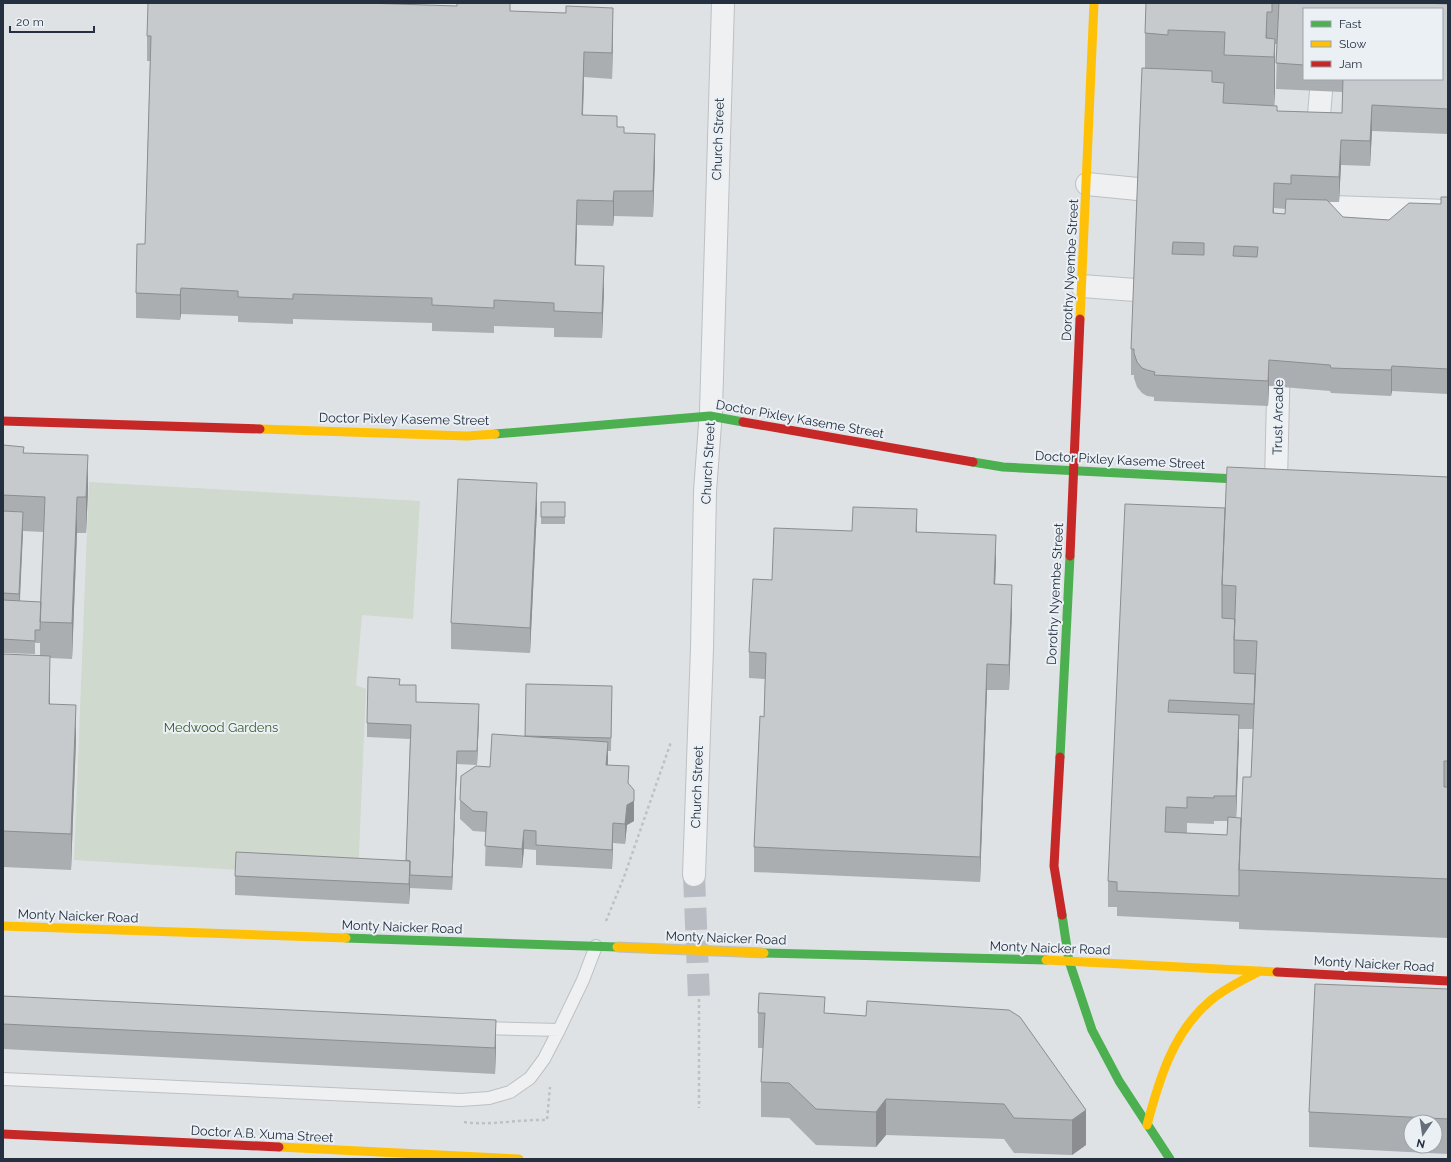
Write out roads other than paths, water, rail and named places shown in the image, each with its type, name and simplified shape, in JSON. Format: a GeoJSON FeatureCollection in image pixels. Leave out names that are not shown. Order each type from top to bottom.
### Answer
{"type":"FeatureCollection","features":[{"type":"Feature","properties":{"kind":"main road","name":"Dorothy Nyembe Street"},"geometry":{"type":"LineString","coordinates":[[1094,3],[1074,471],[1054,866],[1069,961],[1092,1030],[1119,1081],[1170,1159]]}},
{"type":"Feature","properties":{"kind":"main road","name":"Doctor Pixley Kaseme Street"},"geometry":{"type":"LineString","coordinates":[[3,421],[467,436],[710,416],[1003,467],[1280,481]]}},
{"type":"Feature","properties":{"kind":"main road","name":"Monty Naicker Road"},"geometry":{"type":"LineString","coordinates":[[3,926],[1069,961],[1448,982]]}},
{"type":"Feature","properties":{"kind":"main road"},"geometry":{"type":"LineString","coordinates":[[1147,1126],[1163,1071],[1178,1037],[1203,1007],[1226,988],[1260,971]]}},
{"type":"Feature","properties":{"kind":"main road","name":"Doctor A.B. Xuma Street"},"geometry":{"type":"LineString","coordinates":[[3,1134],[519,1159]]}},
{"type":"Feature","properties":{"kind":"street","name":"Church Street"},"geometry":{"type":"LineString","coordinates":[[694,875],[702,648],[705,491],[710,416],[723,3]]}},
{"type":"Feature","properties":{"kind":"street"},"geometry":{"type":"LineString","coordinates":[[1305,160],[1319,115],[1322,80]]}},
{"type":"Feature","properties":{"kind":"street"},"geometry":{"type":"LineString","coordinates":[[1087,184],[1189,194]]}},
{"type":"Feature","properties":{"kind":"street"},"geometry":{"type":"LineString","coordinates":[[1290,205],[1448,211]]}},
{"type":"Feature","properties":{"kind":"street"},"geometry":{"type":"LineString","coordinates":[[1082,286],[1185,293]]}},
{"type":"Feature","properties":{"kind":"street","name":"Trust Arcade"},"geometry":{"type":"LineString","coordinates":[[1280,338],[1280,481]]}},
{"type":"Feature","properties":{"kind":"lane"},"geometry":{"type":"LineString","coordinates":[[3,1079],[453,1099],[489,1098],[510,1092],[530,1078],[544,1059],[583,980],[596,946]]}},
{"type":"Feature","properties":{"kind":"lane"},"geometry":{"type":"LineString","coordinates":[[472,1027],[559,1030]]}},
{"type":"Feature","properties":{"kind":"tunnel"},"geometry":{"type":"LineString","coordinates":[[694,875],[699,999]]}},
{"type":"Feature","properties":{"kind":"park label","name":"Medwood Gardens"},"geometry":{"type":"Point","coordinates":[221,727]}}]}
